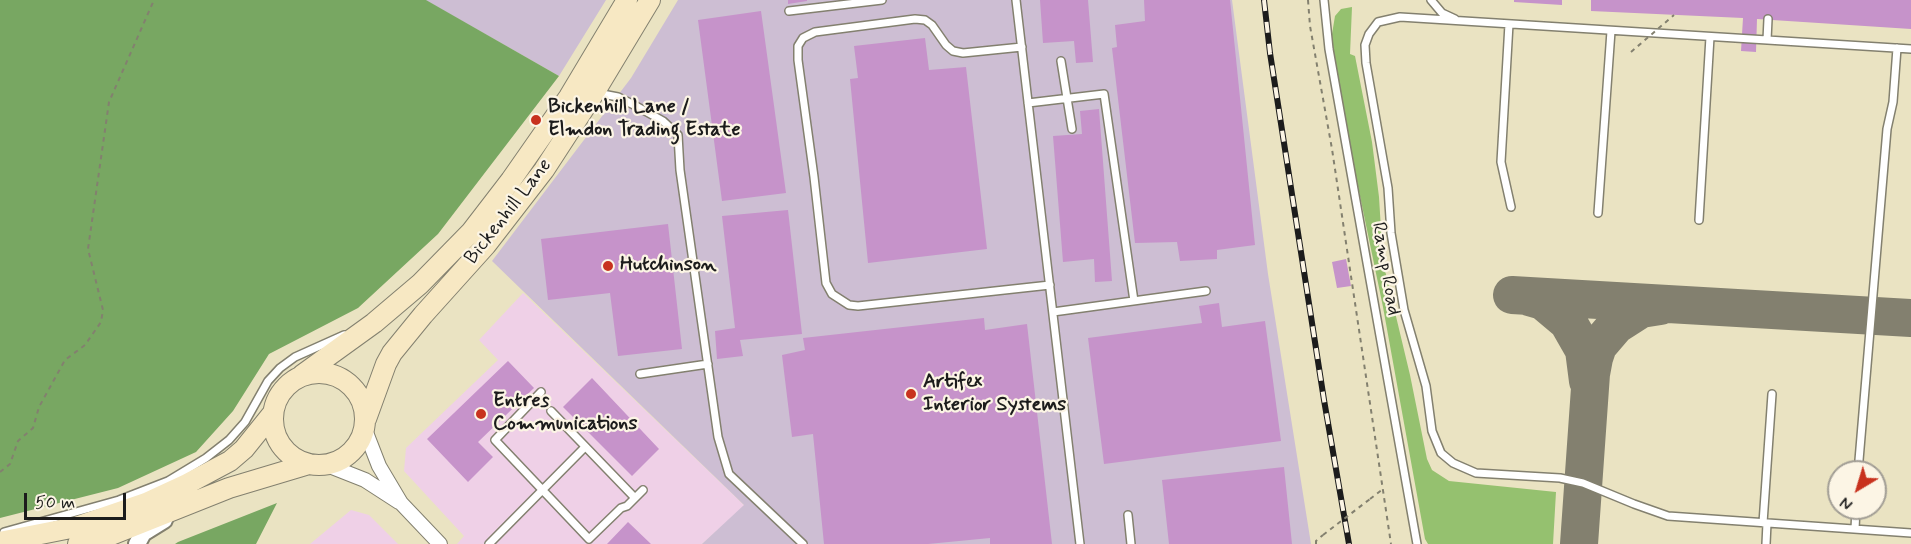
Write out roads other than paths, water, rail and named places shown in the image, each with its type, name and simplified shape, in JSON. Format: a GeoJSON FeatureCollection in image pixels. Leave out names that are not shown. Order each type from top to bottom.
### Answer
{"type":"FeatureCollection","features":[{"type":"Feature","properties":{"kind":"main road","name":"Bickenhill Lane"},"geometry":{"type":"LineString","coordinates":[[302,375],[374,323],[420,284],[471,232],[511,180],[569,97],[627,0]]}},
{"type":"Feature","properties":{"kind":"main road","name":"Bickenhill Lane"},"geometry":{"type":"LineString","coordinates":[[365,424],[392,353],[486,245],[544,170],[650,0]]}},
{"type":"Feature","properties":{"kind":"main road"},"geometry":{"type":"LineString","coordinates":[[78,544],[112,540],[190,503],[229,488],[340,461],[351,453],[359,442],[365,424],[364,406],[359,394],[345,381],[327,373],[314,372],[291,381],[282,390],[273,413],[273,427],[277,440],[285,451],[296,459],[318,465]]}},
{"type":"Feature","properties":{"kind":"main road"},"geometry":{"type":"LineString","coordinates":[[0,542],[76,527],[116,508],[187,484],[230,461],[244,449],[273,413]]}},
{"type":"Feature","properties":{"kind":"street"},"geometry":{"type":"LineString","coordinates":[[365,424],[379,466],[401,503],[440,544]]}},
{"type":"Feature","properties":{"kind":"street"},"geometry":{"type":"LineString","coordinates":[[318,465],[365,480],[401,503]]}},
{"type":"Feature","properties":{"kind":"street"},"geometry":{"type":"LineString","coordinates":[[137,544],[143,533],[190,503]]}},
{"type":"Feature","properties":{"kind":"street"},"geometry":{"type":"LineString","coordinates":[[112,540],[110,525],[116,508]]}},
{"type":"Feature","properties":{"kind":"lane"},"geometry":{"type":"LineString","coordinates":[[789,11],[882,0]]}},
{"type":"Feature","properties":{"kind":"lane"},"geometry":{"type":"LineString","coordinates":[[1016,0],[1080,544]]}},
{"type":"Feature","properties":{"kind":"lane","name":"Ramp Road"},"geometry":{"type":"LineString","coordinates":[[1324,0],[1329,49],[1417,544]]}},
{"type":"Feature","properties":{"kind":"lane"},"geometry":{"type":"LineString","coordinates":[[1431,0],[1442,13],[1460,21]]}},
{"type":"Feature","properties":{"kind":"lane"},"geometry":{"type":"LineString","coordinates":[[1911,49],[1400,18],[1378,22],[1369,34],[1365,45],[1366,63],[1388,188],[1391,233],[1404,310],[1426,386],[1432,431],[1441,453],[1453,463],[1476,472],[1560,478],[1583,483],[1668,516],[1911,533]]}},
{"type":"Feature","properties":{"kind":"lane"},"geometry":{"type":"LineString","coordinates":[[1022,47],[963,53],[953,51],[932,25],[925,20],[915,19],[815,32],[803,38],[798,46],[798,60],[826,283],[832,294],[849,305],[858,306],[1050,285]]}},
{"type":"Feature","properties":{"kind":"lane"},"geometry":{"type":"LineString","coordinates":[[1767,40],[1768,20]]}},
{"type":"Feature","properties":{"kind":"lane"},"geometry":{"type":"LineString","coordinates":[[1509,24],[1502,162],[1511,207]]}},
{"type":"Feature","properties":{"kind":"lane"},"geometry":{"type":"LineString","coordinates":[[1598,213],[1611,31]]}},
{"type":"Feature","properties":{"kind":"lane"},"geometry":{"type":"LineString","coordinates":[[1699,220],[1710,37]]}},
{"type":"Feature","properties":{"kind":"lane"},"geometry":{"type":"LineString","coordinates":[[1859,460],[1886,141],[1893,102],[1897,48]]}},
{"type":"Feature","properties":{"kind":"lane"},"geometry":{"type":"LineString","coordinates":[[1061,61],[1072,129]]}},
{"type":"Feature","properties":{"kind":"lane"},"geometry":{"type":"LineString","coordinates":[[594,93],[618,97],[663,122],[678,135],[680,170],[718,437],[729,474],[804,544]]}},
{"type":"Feature","properties":{"kind":"lane"},"geometry":{"type":"LineString","coordinates":[[1028,103],[1104,94],[1134,301]]}},
{"type":"Feature","properties":{"kind":"lane"},"geometry":{"type":"LineString","coordinates":[[1053,312],[1206,291]]}},
{"type":"Feature","properties":{"kind":"lane"},"geometry":{"type":"LineString","coordinates":[[0,533],[116,508],[168,481],[206,458],[229,440],[245,422],[268,381],[280,368],[295,357],[374,323]]}},
{"type":"Feature","properties":{"kind":"lane"},"geometry":{"type":"LineString","coordinates":[[640,374],[708,364]]}},
{"type":"Feature","properties":{"kind":"lane"},"geometry":{"type":"LineString","coordinates":[[542,392],[495,440],[589,539],[643,490]]}},
{"type":"Feature","properties":{"kind":"lane"},"geometry":{"type":"LineString","coordinates":[[1766,544],[1765,523],[1772,393]]}},
{"type":"Feature","properties":{"kind":"lane"},"geometry":{"type":"LineString","coordinates":[[551,411],[635,498]]}},
{"type":"Feature","properties":{"kind":"lane"},"geometry":{"type":"LineString","coordinates":[[489,544],[585,447]]}},
{"type":"Feature","properties":{"kind":"lane"},"geometry":{"type":"LineString","coordinates":[[1128,515],[1131,544]]}},
{"type":"Feature","properties":{"kind":"lane"},"geometry":{"type":"LineString","coordinates":[[1855,520],[1855,529]]}},
{"type":"Feature","properties":{"kind":"railway"},"geometry":{"type":"LineString","coordinates":[[1264,0],[1270,53],[1324,400],[1349,544]]}},
{"type":"Feature","properties":{"kind":"place","name":"Bickenhill Lane / Elmdon Trading Estate"},"geometry":{"type":"Point","coordinates":[536,120]}},
{"type":"Feature","properties":{"kind":"place","name":"Hutchinson"},"geometry":{"type":"Point","coordinates":[608,266]}},
{"type":"Feature","properties":{"kind":"place","name":"Artifex Interior Systems"},"geometry":{"type":"Point","coordinates":[911,394]}},
{"type":"Feature","properties":{"kind":"place","name":"Entres Communications"},"geometry":{"type":"Point","coordinates":[481,414]}}]}
